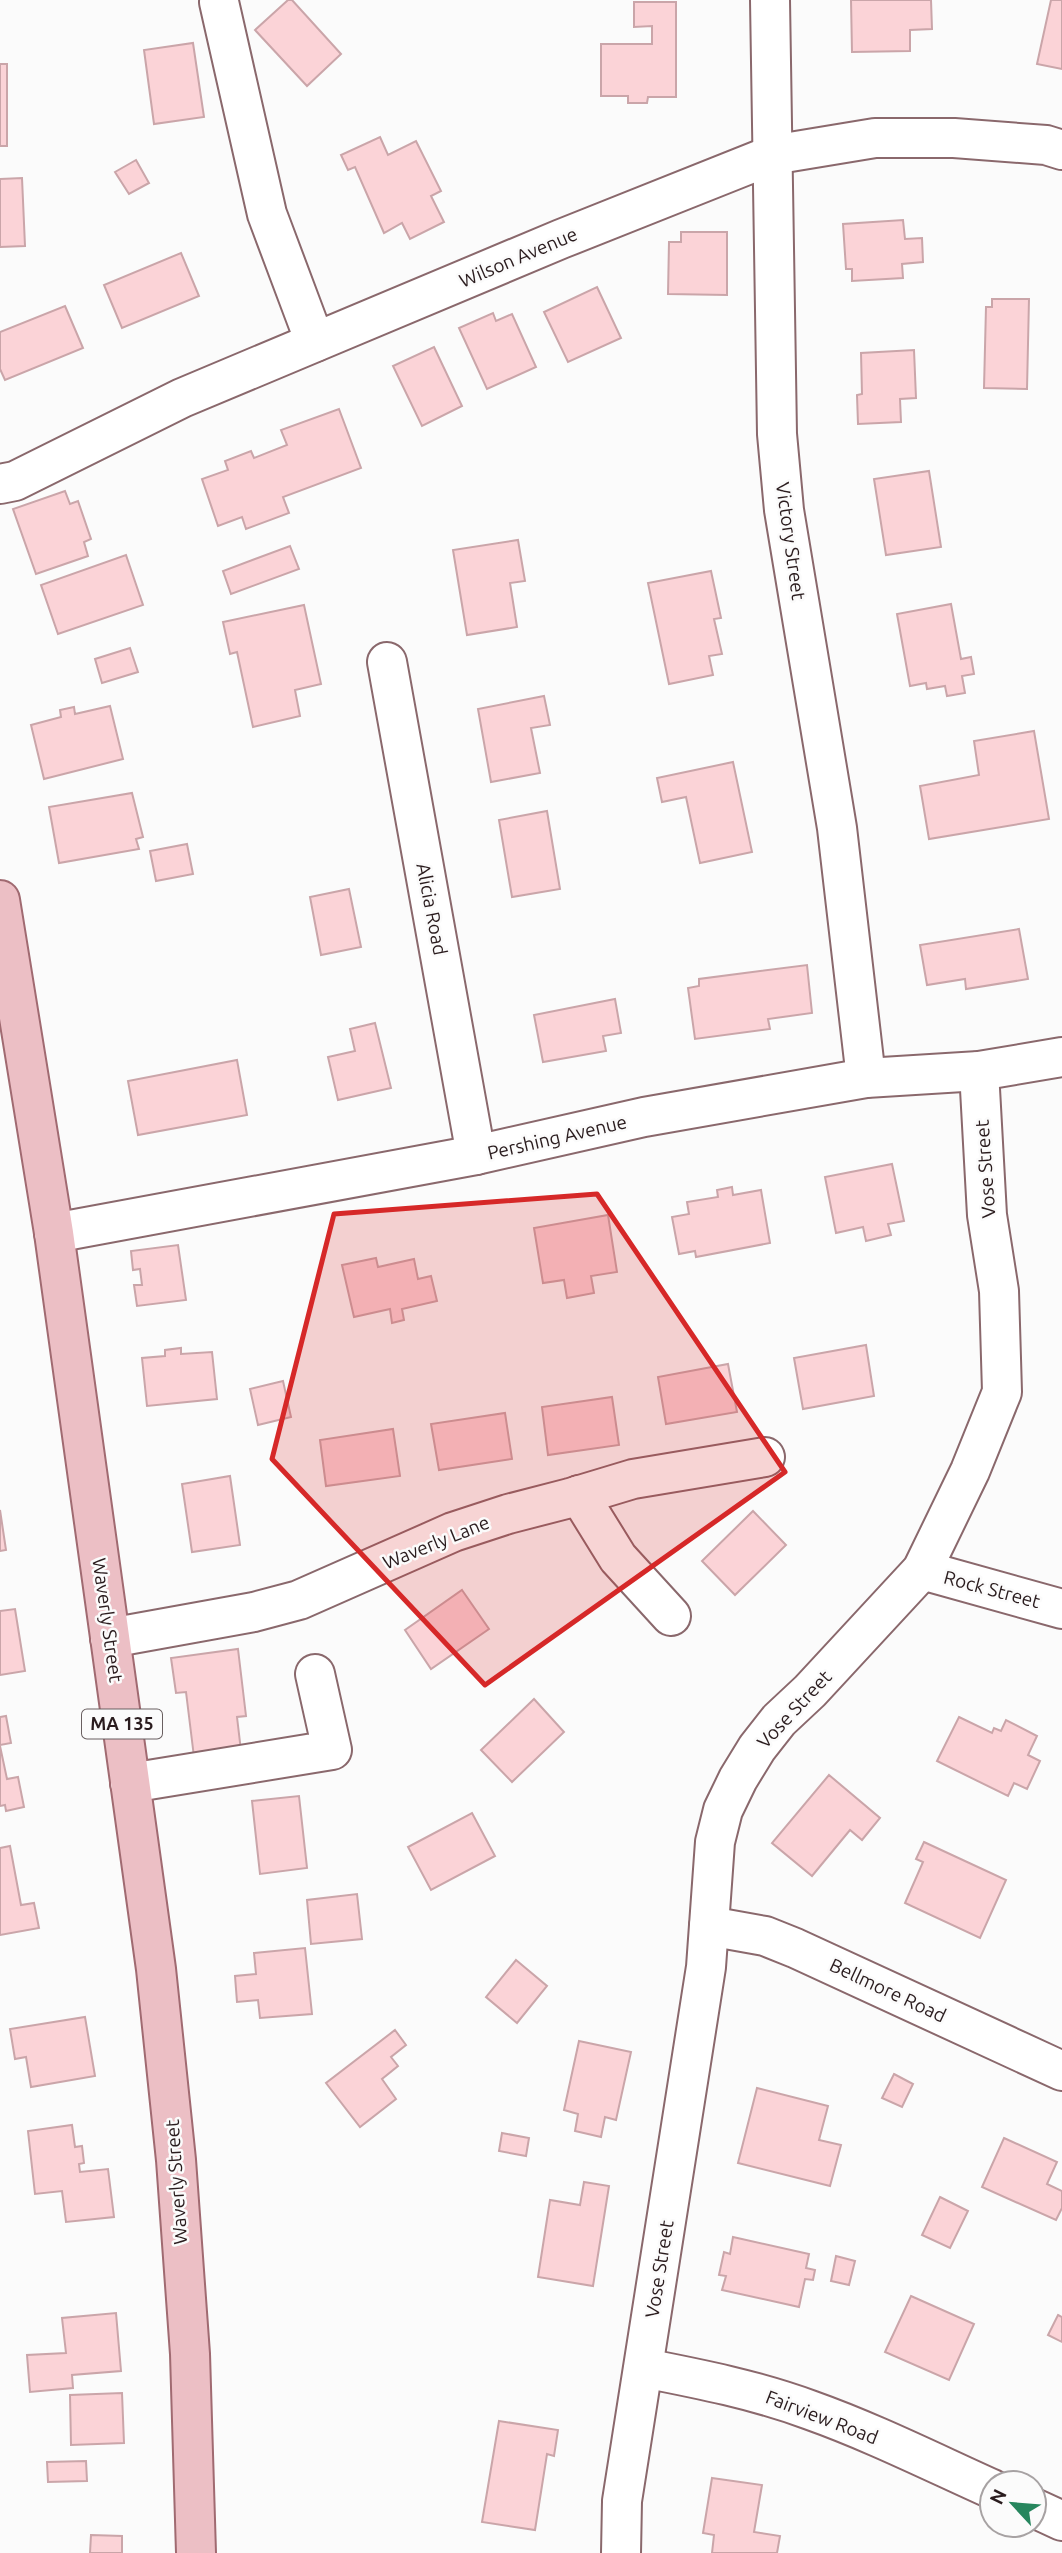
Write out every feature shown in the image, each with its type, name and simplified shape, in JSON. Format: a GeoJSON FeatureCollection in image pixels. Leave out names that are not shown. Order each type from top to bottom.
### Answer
{"type":"FeatureCollection","features":[{"type":"Feature","properties":{"kind":"main road","name":"Waverly Street"},"geometry":{"type":"LineString","coordinates":[[0,900],[54,1233],[156,1969],[176,2160],[190,2354],[196,2553]]}},
{"type":"Feature","properties":{"kind":"street","name":"Victory Street"},"geometry":{"type":"LineString","coordinates":[[770,0],[777,434],[785,510],[837,828],[866,1078]]}},
{"type":"Feature","properties":{"kind":"street"},"geometry":{"type":"LineString","coordinates":[[219,2],[267,214],[314,342]]}},
{"type":"Feature","properties":{"kind":"street","name":"Wilson Avenue"},"geometry":{"type":"LineString","coordinates":[[0,484],[15,481],[182,398],[561,239],[772,155],[874,138],[954,138],[1046,145],[1062,150]]}},
{"type":"Feature","properties":{"kind":"street","name":"Alicia Road"},"geometry":{"type":"LineString","coordinates":[[387,662],[476,1156]]}},
{"type":"Feature","properties":{"kind":"street","name":"Pershing Avenue"},"geometry":{"type":"LineString","coordinates":[[54,1233],[476,1156],[644,1117],[866,1078],[979,1071],[1062,1057]]}},
{"type":"Feature","properties":{"kind":"street","name":"Vose Street"},"geometry":{"type":"LineString","coordinates":[[621,2553],[622,2501],[706,1966],[715,1842],[723,1810],[757,1748],[779,1720],[810,1691],[922,1570],[970,1471],[1003,1392],[999,1292],[987,1215],[979,1071]]}},
{"type":"Feature","properties":{"kind":"street","name":"Waverly Lane"},"geometry":{"type":"LineString","coordinates":[[110,1638],[254,1612],[299,1600],[453,1532],[633,1479],[765,1457]]}},
{"type":"Feature","properties":{"kind":"street"},"geometry":{"type":"LineString","coordinates":[[579,1495],[618,1558],[671,1616]]}},
{"type":"Feature","properties":{"kind":"street","name":"Rock Street"},"geometry":{"type":"LineString","coordinates":[[922,1570],[1062,1609]]}},
{"type":"Feature","properties":{"kind":"street"},"geometry":{"type":"LineString","coordinates":[[130,1783],[332,1750],[316,1674]]}},
{"type":"Feature","properties":{"kind":"street","name":"Bellmore Road"},"geometry":{"type":"LineString","coordinates":[[709,1926],[765,1936],[795,1948],[1062,2071]]}},
{"type":"Feature","properties":{"kind":"street","name":"Fairview Road"},"geometry":{"type":"LineString","coordinates":[[644,2368],[712,2381],[810,2410],[860,2429],[978,2483]]}},
{"type":"Feature","properties":{"kind":"highlighted area"},"geometry":{"type":"Polygon","coordinates":[[[597,1194],[785,1472],[485,1685],[272,1459],[334,1214],[597,1194]]]}},
{"type":"Feature","properties":{"kind":"building"},"geometry":{"type":"Polygon","coordinates":[[[288,0],[292,0],[341,54],[307,86],[255,30],[288,0]]]}},
{"type":"Feature","properties":{"kind":"building"},"geometry":{"type":"Polygon","coordinates":[[[851,0],[931,0],[932,29],[910,30],[910,51],[852,52],[851,0]]]}},
{"type":"Feature","properties":{"kind":"building"},"geometry":{"type":"Polygon","coordinates":[[[1051,0],[1062,0],[1062,69],[1037,64],[1051,0]]]}},
{"type":"Feature","properties":{"kind":"building"},"geometry":{"type":"Polygon","coordinates":[[[634,2],[676,2],[676,97],[648,97],[647,103],[628,103],[628,96],[601,96],[601,44],[652,44],[652,26],[634,27],[634,2]]]}},
{"type":"Feature","properties":{"kind":"building"},"geometry":{"type":"Polygon","coordinates":[[[193,43],[204,117],[154,124],[144,50],[193,43]]]}},
{"type":"Feature","properties":{"kind":"building"},"geometry":{"type":"Polygon","coordinates":[[[0,64],[7,64],[7,146],[0,146],[0,64]]]}},
{"type":"Feature","properties":{"kind":"building"},"geometry":{"type":"Polygon","coordinates":[[[380,137],[388,155],[416,141],[441,191],[431,196],[444,222],[410,239],[402,223],[384,233],[355,167],[348,170],[341,155],[380,137]]]}},
{"type":"Feature","properties":{"kind":"building"},"geometry":{"type":"Polygon","coordinates":[[[136,160],[149,183],[129,194],[115,172],[136,160]]]}},
{"type":"Feature","properties":{"kind":"building"},"geometry":{"type":"Polygon","coordinates":[[[22,178],[25,246],[0,247],[0,179],[22,178]]]}},
{"type":"Feature","properties":{"kind":"building"},"geometry":{"type":"Polygon","coordinates":[[[903,220],[905,239],[922,238],[923,262],[902,264],[903,278],[852,281],[852,269],[846,269],[843,224],[903,220]]]}},
{"type":"Feature","properties":{"kind":"building"},"geometry":{"type":"Polygon","coordinates":[[[681,232],[727,232],[727,295],[668,294],[669,242],[681,242],[681,232]]]}},
{"type":"Feature","properties":{"kind":"building"},"geometry":{"type":"Polygon","coordinates":[[[181,253],[199,296],[122,328],[104,285],[181,253]]]}},
{"type":"Feature","properties":{"kind":"building"},"geometry":{"type":"Polygon","coordinates":[[[597,287],[621,338],[568,362],[544,312],[597,287]]]}},
{"type":"Feature","properties":{"kind":"building"},"geometry":{"type":"Polygon","coordinates":[[[992,299],[1029,299],[1027,389],[984,388],[986,307],[992,307],[992,299]]]}},
{"type":"Feature","properties":{"kind":"building"},"geometry":{"type":"Polygon","coordinates":[[[65,306],[83,348],[5,380],[0,369],[0,332],[65,306]]]}},
{"type":"Feature","properties":{"kind":"building"},"geometry":{"type":"Polygon","coordinates":[[[493,313],[496,321],[512,314],[536,367],[487,389],[459,328],[493,313]]]}},
{"type":"Feature","properties":{"kind":"building"},"geometry":{"type":"Polygon","coordinates":[[[434,347],[462,406],[422,426],[393,366],[434,347]]]}},
{"type":"Feature","properties":{"kind":"building"},"geometry":{"type":"Polygon","coordinates":[[[914,350],[916,398],[900,399],[901,422],[858,424],[857,395],[862,394],[861,353],[914,350]]]}},
{"type":"Feature","properties":{"kind":"building"},"geometry":{"type":"Polygon","coordinates":[[[339,409],[361,468],[283,497],[289,513],[246,529],[242,517],[218,526],[202,479],[228,470],[225,461],[251,451],[254,458],[287,445],[281,430],[339,409]]]}},
{"type":"Feature","properties":{"kind":"building"},"geometry":{"type":"Polygon","coordinates":[[[929,471],[941,547],[886,555],[874,479],[929,471]]]}},
{"type":"Feature","properties":{"kind":"building"},"geometry":{"type":"Polygon","coordinates":[[[65,491],[70,504],[78,501],[91,539],[84,542],[88,556],[36,574],[13,509],[65,491]]]}},
{"type":"Feature","properties":{"kind":"building"},"geometry":{"type":"Polygon","coordinates":[[[518,540],[525,581],[510,583],[517,627],[467,635],[453,550],[518,540]]]}},
{"type":"Feature","properties":{"kind":"building"},"geometry":{"type":"Polygon","coordinates":[[[290,546],[299,569],[231,594],[223,571],[290,546]]]}},
{"type":"Feature","properties":{"kind":"building"},"geometry":{"type":"Polygon","coordinates":[[[126,555],[143,605],[58,634],[41,585],[126,555]]]}},
{"type":"Feature","properties":{"kind":"building"},"geometry":{"type":"Polygon","coordinates":[[[711,571],[721,618],[714,619],[722,654],[709,656],[713,675],[669,684],[648,583],[711,571]]]}},
{"type":"Feature","properties":{"kind":"building"},"geometry":{"type":"Polygon","coordinates":[[[951,604],[961,659],[971,657],[974,674],[962,676],[965,693],[947,696],[945,686],[927,689],[926,683],[910,686],[897,614],[951,604]]]}},
{"type":"Feature","properties":{"kind":"building"},"geometry":{"type":"Polygon","coordinates":[[[304,605],[321,684],[295,690],[300,716],[253,727],[237,652],[230,654],[223,622],[304,605]]]}},
{"type":"Feature","properties":{"kind":"building"},"geometry":{"type":"Polygon","coordinates":[[[130,648],[138,672],[102,683],[95,659],[130,648]]]}},
{"type":"Feature","properties":{"kind":"building"},"geometry":{"type":"Polygon","coordinates":[[[544,696],[550,725],[531,728],[540,773],[491,782],[478,709],[544,696]]]}},
{"type":"Feature","properties":{"kind":"building"},"geometry":{"type":"Polygon","coordinates":[[[110,706],[123,759],[44,779],[31,725],[61,717],[60,710],[74,707],[75,714],[110,706]]]}},
{"type":"Feature","properties":{"kind":"building"},"geometry":{"type":"Polygon","coordinates":[[[1034,731],[1049,819],[929,839],[920,786],[979,775],[974,741],[1034,731]]]}},
{"type":"Feature","properties":{"kind":"building"},"geometry":{"type":"Polygon","coordinates":[[[733,762],[752,852],[700,863],[686,797],[662,802],[657,778],[733,762]]]}},
{"type":"Feature","properties":{"kind":"building"},"geometry":{"type":"Polygon","coordinates":[[[132,793],[143,837],[136,839],[139,849],[59,863],[49,807],[132,793]]]}},
{"type":"Feature","properties":{"kind":"building"},"geometry":{"type":"Polygon","coordinates":[[[547,811],[560,889],[512,897],[499,820],[547,811]]]}},
{"type":"Feature","properties":{"kind":"building"},"geometry":{"type":"Polygon","coordinates":[[[187,844],[193,874],[156,881],[150,851],[187,844]]]}},
{"type":"Feature","properties":{"kind":"building"},"geometry":{"type":"Polygon","coordinates":[[[349,889],[361,947],[321,955],[310,897],[349,889]]]}},
{"type":"Feature","properties":{"kind":"building"},"geometry":{"type":"Polygon","coordinates":[[[1019,929],[1028,979],[966,989],[965,979],[927,985],[920,945],[1019,929]]]}},
{"type":"Feature","properties":{"kind":"building"},"geometry":{"type":"Polygon","coordinates":[[[807,965],[812,1013],[768,1019],[770,1029],[695,1039],[688,988],[699,986],[699,979],[807,965]]]}},
{"type":"Feature","properties":{"kind":"building"},"geometry":{"type":"Polygon","coordinates":[[[615,999],[621,1033],[603,1036],[606,1051],[543,1062],[534,1015],[615,999]]]}},
{"type":"Feature","properties":{"kind":"building"},"geometry":{"type":"Polygon","coordinates":[[[375,1023],[391,1088],[338,1100],[328,1057],[355,1051],[350,1029],[375,1023]]]}},
{"type":"Feature","properties":{"kind":"building"},"geometry":{"type":"Polygon","coordinates":[[[237,1060],[247,1115],[138,1135],[128,1081],[237,1060]]]}},
{"type":"Feature","properties":{"kind":"building"},"geometry":{"type":"Polygon","coordinates":[[[892,1164],[904,1221],[888,1224],[891,1235],[866,1241],[863,1227],[836,1233],[825,1177],[892,1164]]]}},
{"type":"Feature","properties":{"kind":"building"},"geometry":{"type":"Polygon","coordinates":[[[732,1187],[733,1195],[761,1190],[770,1243],[696,1257],[695,1251],[679,1254],[672,1217],[689,1214],[687,1202],[718,1197],[717,1190],[732,1187]]]}},
{"type":"Feature","properties":{"kind":"building"},"geometry":{"type":"Polygon","coordinates":[[[608,1215],[617,1272],[591,1276],[594,1293],[567,1298],[564,1280],[543,1283],[534,1228],[608,1215]]]}},
{"type":"Feature","properties":{"kind":"building"},"geometry":{"type":"Polygon","coordinates":[[[178,1245],[186,1300],[137,1306],[134,1285],[142,1285],[140,1269],[133,1270],[131,1251],[178,1245]]]}},
{"type":"Feature","properties":{"kind":"building"},"geometry":{"type":"Polygon","coordinates":[[[376,1258],[378,1267],[414,1259],[418,1279],[431,1276],[437,1301],[402,1309],[404,1320],[392,1323],[390,1309],[354,1317],[342,1265],[376,1258]]]}},
{"type":"Feature","properties":{"kind":"building"},"geometry":{"type":"Polygon","coordinates":[[[866,1345],[874,1396],[803,1409],[794,1358],[866,1345]]]}},
{"type":"Feature","properties":{"kind":"building"},"geometry":{"type":"Polygon","coordinates":[[[181,1348],[181,1354],[212,1352],[217,1399],[147,1406],[142,1358],[165,1356],[165,1350],[181,1348]]]}},
{"type":"Feature","properties":{"kind":"building"},"geometry":{"type":"Polygon","coordinates":[[[728,1364],[737,1412],[666,1424],[658,1377],[728,1364]]]}},
{"type":"Feature","properties":{"kind":"building"},"geometry":{"type":"Polygon","coordinates":[[[283,1381],[291,1417],[258,1425],[250,1389],[283,1381]]]}},
{"type":"Feature","properties":{"kind":"building"},"geometry":{"type":"Polygon","coordinates":[[[612,1397],[619,1445],[548,1455],[542,1407],[612,1397]]]}},
{"type":"Feature","properties":{"kind":"building"},"geometry":{"type":"Polygon","coordinates":[[[505,1413],[512,1459],[439,1470],[431,1424],[505,1413]]]}},
{"type":"Feature","properties":{"kind":"building"},"geometry":{"type":"Polygon","coordinates":[[[393,1429],[400,1476],[326,1486],[320,1440],[393,1429]]]}},
{"type":"Feature","properties":{"kind":"building"},"geometry":{"type":"Polygon","coordinates":[[[230,1476],[240,1545],[192,1552],[182,1484],[230,1476]]]}},
{"type":"Feature","properties":{"kind":"building"},"geometry":{"type":"Polygon","coordinates":[[[0,1510],[6,1550],[0,1551],[0,1510]]]}},
{"type":"Feature","properties":{"kind":"building"},"geometry":{"type":"Polygon","coordinates":[[[753,1511],[786,1545],[735,1595],[702,1561],[753,1511]]]}},
{"type":"Feature","properties":{"kind":"building"},"geometry":{"type":"Polygon","coordinates":[[[462,1590],[489,1629],[431,1669],[405,1630],[462,1590]]]}},
{"type":"Feature","properties":{"kind":"building"},"geometry":{"type":"Polygon","coordinates":[[[15,1609],[25,1671],[0,1675],[0,1611],[15,1609]]]}},
{"type":"Feature","properties":{"kind":"building"},"geometry":{"type":"Polygon","coordinates":[[[238,1649],[246,1716],[237,1717],[241,1751],[194,1757],[186,1692],[176,1693],[171,1658],[238,1649]]]}},
{"type":"Feature","properties":{"kind":"building"},"geometry":{"type":"Polygon","coordinates":[[[534,1699],[564,1732],[512,1782],[481,1750],[534,1699]]]}},
{"type":"Feature","properties":{"kind":"building"},"geometry":{"type":"Polygon","coordinates":[[[6,1716],[11,1743],[0,1745],[0,1717],[6,1716]]]}},
{"type":"Feature","properties":{"kind":"building"},"geometry":{"type":"Polygon","coordinates":[[[959,1717],[992,1733],[994,1728],[1001,1731],[1006,1720],[1037,1736],[1028,1755],[1040,1761],[1027,1789],[1014,1783],[1008,1796],[937,1761],[959,1717]]]}},
{"type":"Feature","properties":{"kind":"building"},"geometry":{"type":"Polygon","coordinates":[[[0,1746],[7,1779],[18,1777],[24,1807],[6,1811],[5,1805],[0,1806],[0,1746]]]}},
{"type":"Feature","properties":{"kind":"building"},"geometry":{"type":"Polygon","coordinates":[[[829,1775],[880,1818],[862,1840],[850,1830],[812,1876],[772,1843],[829,1775]]]}},
{"type":"Feature","properties":{"kind":"building"},"geometry":{"type":"Polygon","coordinates":[[[299,1796],[307,1868],[260,1874],[252,1801],[299,1796]]]}},
{"type":"Feature","properties":{"kind":"building"},"geometry":{"type":"Polygon","coordinates":[[[472,1813],[495,1856],[431,1890],[408,1847],[472,1813]]]}},
{"type":"Feature","properties":{"kind":"building"},"geometry":{"type":"Polygon","coordinates":[[[924,1842],[1006,1880],[980,1938],[905,1903],[923,1862],[916,1859],[924,1842]]]}},
{"type":"Feature","properties":{"kind":"building"},"geometry":{"type":"Polygon","coordinates":[[[10,1846],[21,1905],[34,1903],[39,1928],[0,1935],[0,1848],[10,1846]]]}},
{"type":"Feature","properties":{"kind":"building"},"geometry":{"type":"Polygon","coordinates":[[[357,1894],[362,1939],[311,1944],[307,1900],[357,1894]]]}},
{"type":"Feature","properties":{"kind":"building"},"geometry":{"type":"Polygon","coordinates":[[[305,1948],[312,2014],[260,2018],[258,2000],[237,2002],[235,1976],[256,1974],[254,1953],[305,1948]]]}},
{"type":"Feature","properties":{"kind":"building"},"geometry":{"type":"Polygon","coordinates":[[[516,1960],[547,1986],[517,2023],[486,1997],[516,1960]]]}},
{"type":"Feature","properties":{"kind":"building"},"geometry":{"type":"Polygon","coordinates":[[[85,2017],[95,2076],[31,2087],[26,2057],[15,2059],[10,2029],[85,2017]]]}},
{"type":"Feature","properties":{"kind":"building"},"geometry":{"type":"Polygon","coordinates":[[[395,2030],[406,2045],[391,2057],[398,2066],[382,2079],[396,2099],[360,2127],[326,2083],[395,2030]]]}},
{"type":"Feature","properties":{"kind":"building"},"geometry":{"type":"Polygon","coordinates":[[[579,2041],[631,2052],[616,2120],[605,2117],[601,2137],[575,2131],[578,2114],[564,2110],[579,2041]]]}},
{"type":"Feature","properties":{"kind":"building"},"geometry":{"type":"Polygon","coordinates":[[[894,2074],[913,2084],[902,2107],[882,2098],[894,2074]]]}},
{"type":"Feature","properties":{"kind":"building"},"geometry":{"type":"Polygon","coordinates":[[[757,2088],[828,2106],[819,2140],[841,2145],[830,2186],[738,2163],[757,2088]]]}},
{"type":"Feature","properties":{"kind":"building"},"geometry":{"type":"Polygon","coordinates":[[[72,2125],[75,2147],[82,2146],[84,2163],[79,2164],[80,2172],[108,2169],[114,2217],[66,2222],[62,2191],[35,2194],[28,2131],[72,2125]]]}},
{"type":"Feature","properties":{"kind":"building"},"geometry":{"type":"Polygon","coordinates":[[[502,2133],[529,2138],[526,2156],[499,2151],[502,2133]]]}},
{"type":"Feature","properties":{"kind":"building"},"geometry":{"type":"Polygon","coordinates":[[[1004,2138],[1057,2162],[1047,2184],[1062,2191],[1062,2208],[1056,2220],[982,2187],[1004,2138]]]}},
{"type":"Feature","properties":{"kind":"building"},"geometry":{"type":"Polygon","coordinates":[[[584,2182],[609,2186],[593,2286],[538,2277],[550,2200],[580,2205],[584,2182]]]}},
{"type":"Feature","properties":{"kind":"building"},"geometry":{"type":"Polygon","coordinates":[[[940,2197],[968,2211],[950,2248],[922,2235],[940,2197]]]}},
{"type":"Feature","properties":{"kind":"building"},"geometry":{"type":"Polygon","coordinates":[[[733,2237],[809,2254],[806,2268],[815,2270],[813,2280],[805,2279],[799,2307],[722,2290],[726,2276],[719,2275],[724,2252],[730,2254],[733,2237]]]}},
{"type":"Feature","properties":{"kind":"building"},"geometry":{"type":"Polygon","coordinates":[[[836,2256],[855,2261],[849,2285],[831,2281],[836,2256]]]}},
{"type":"Feature","properties":{"kind":"building"},"geometry":{"type":"Polygon","coordinates":[[[911,2296],[974,2324],[949,2380],[885,2352],[911,2296]]]}},
{"type":"Feature","properties":{"kind":"building"},"geometry":{"type":"Polygon","coordinates":[[[116,2313],[121,2371],[72,2375],[73,2388],[30,2392],[27,2355],[66,2353],[62,2318],[116,2313]]]}},
{"type":"Feature","properties":{"kind":"building"},"geometry":{"type":"Polygon","coordinates":[[[1058,2315],[1062,2317],[1062,2342],[1048,2335],[1058,2315]]]}},
{"type":"Feature","properties":{"kind":"building"},"geometry":{"type":"Polygon","coordinates":[[[122,2393],[124,2443],[71,2445],[70,2395],[122,2393]]]}},
{"type":"Feature","properties":{"kind":"building"},"geometry":{"type":"Polygon","coordinates":[[[499,2421],[558,2430],[554,2456],[547,2454],[535,2530],[482,2522],[499,2421]]]}},
{"type":"Feature","properties":{"kind":"building"},"geometry":{"type":"Polygon","coordinates":[[[86,2461],[87,2481],[48,2482],[47,2462],[86,2461]]]}},
{"type":"Feature","properties":{"kind":"building"},"geometry":{"type":"Polygon","coordinates":[[[712,2478],[762,2485],[754,2532],[780,2536],[777,2553],[712,2553],[714,2535],[703,2533],[712,2478]]]}},
{"type":"Feature","properties":{"kind":"building"},"geometry":{"type":"Polygon","coordinates":[[[91,2535],[122,2536],[122,2553],[90,2553],[91,2535]]]}}]}
